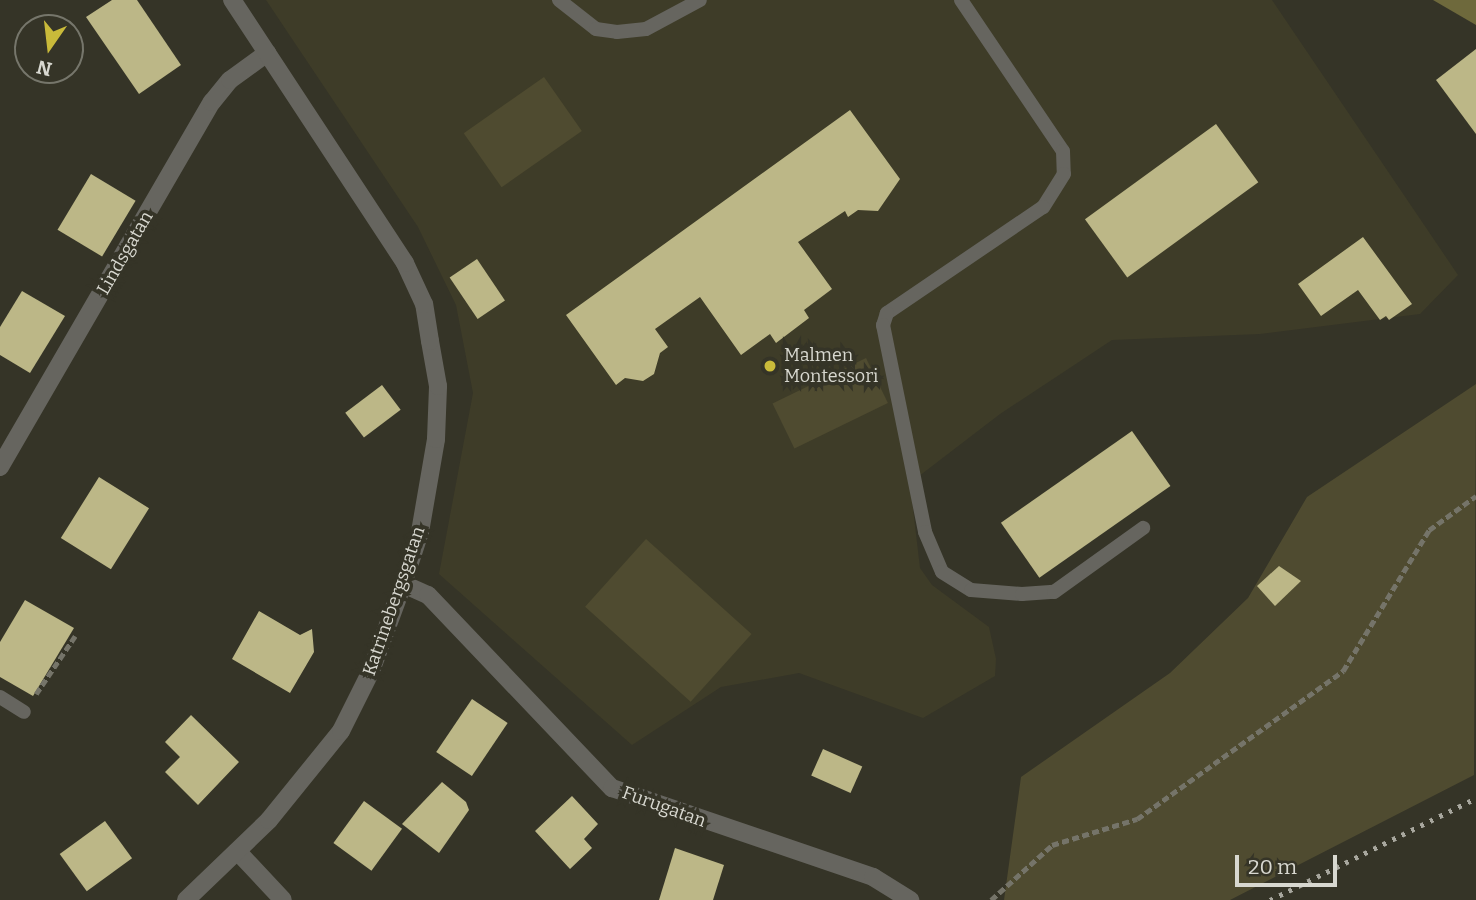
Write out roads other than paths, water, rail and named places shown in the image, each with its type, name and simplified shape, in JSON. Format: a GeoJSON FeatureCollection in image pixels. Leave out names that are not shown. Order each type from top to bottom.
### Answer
{"type":"FeatureCollection","features":[{"type":"Feature","properties":{"kind":"street","name":"Katrinebergsgatan"},"geometry":{"type":"LineString","coordinates":[[186,900],[239,853],[341,730],[371,671],[420,532],[436,439],[438,386],[424,304],[405,263],[232,0]]}},
{"type":"Feature","properties":{"kind":"street","name":"Lindsgatan"},"geometry":{"type":"LineString","coordinates":[[0,467],[212,102],[230,80],[267,53]]}},
{"type":"Feature","properties":{"kind":"street","name":"Furugatan"},"geometry":{"type":"LineString","coordinates":[[403,584],[428,595],[612,788],[873,877],[910,900]]}},
{"type":"Feature","properties":{"kind":"street"},"geometry":{"type":"LineString","coordinates":[[239,853],[283,900]]}},
{"type":"Feature","properties":{"kind":"lane"},"geometry":{"type":"LineString","coordinates":[[559,0],[596,29],[617,32],[646,29],[700,0]]}},
{"type":"Feature","properties":{"kind":"lane"},"geometry":{"type":"LineString","coordinates":[[961,0],[1063,151],[1064,174],[1043,207],[887,313],[883,325],[925,532],[942,572],[971,590],[1022,594],[1054,592],[1143,528]]}},
{"type":"Feature","properties":{"kind":"lane"},"geometry":{"type":"LineString","coordinates":[[0,697],[24,712]]}},
{"type":"Feature","properties":{"kind":"railway"},"geometry":{"type":"LineString","coordinates":[[1270,900],[1476,798]]}},
{"type":"Feature","properties":{"kind":"place","name":"Malmen Montessori"},"geometry":{"type":"Point","coordinates":[770,366]}}]}
